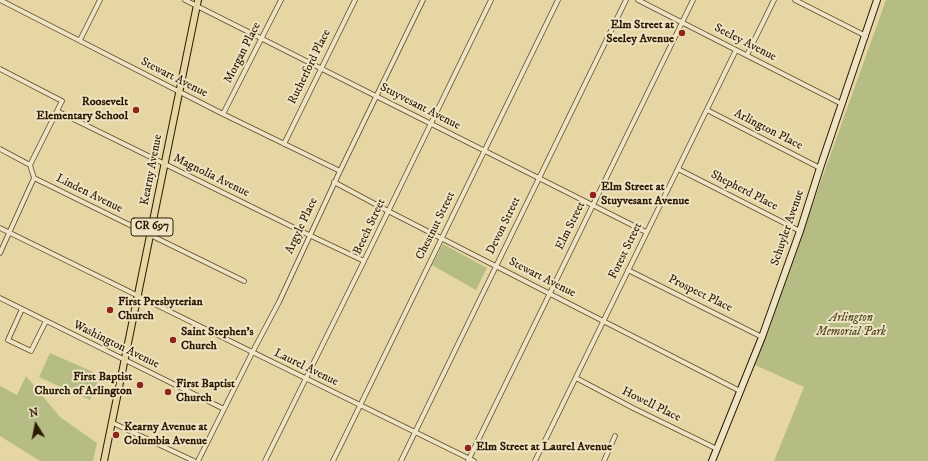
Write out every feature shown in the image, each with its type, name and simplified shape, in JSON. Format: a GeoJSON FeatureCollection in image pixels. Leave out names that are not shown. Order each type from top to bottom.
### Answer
{"type":"FeatureCollection","features":[{"type":"Feature","properties":{"kind":"main road","name":"Schuyler Avenue"},"geometry":{"type":"LineString","coordinates":[[712,461],[762,336],[800,230],[877,0]]}},
{"type":"Feature","properties":{"kind":"main road","name":"Kearny Avenue"},"geometry":{"type":"LineString","coordinates":[[104,461],[139,296],[197,3]]}},
{"type":"Feature","properties":{"kind":"street","name":"Stewart Avenue"},"geometry":{"type":"LineString","coordinates":[[0,0],[6,1],[224,114],[340,171]]}},
{"type":"Feature","properties":{"kind":"street"},"geometry":{"type":"LineString","coordinates":[[80,40],[100,0]]}},
{"type":"Feature","properties":{"kind":"street","name":"Stuyvesant Avenue"},"geometry":{"type":"LineString","coordinates":[[185,0],[197,3],[262,38],[646,232]]}},
{"type":"Feature","properties":{"kind":"street","name":"Morgan Place"},"geometry":{"type":"LineString","coordinates":[[224,114],[281,0]]}},
{"type":"Feature","properties":{"kind":"street","name":"Rutherford Place"},"geometry":{"type":"LineString","coordinates":[[284,144],[355,0]]}},
{"type":"Feature","properties":{"kind":"street","name":"Beech Street"},"geometry":{"type":"LineString","coordinates":[[265,461],[491,0]]}},
{"type":"Feature","properties":{"kind":"street","name":"Chestnut Street"},"geometry":{"type":"LineString","coordinates":[[333,461],[558,0]]}},
{"type":"Feature","properties":{"kind":"street","name":"Devon Street"},"geometry":{"type":"LineString","coordinates":[[401,461],[626,0]]}},
{"type":"Feature","properties":{"kind":"street","name":"Seeley Avenue"},"geometry":{"type":"LineString","coordinates":[[638,0],[842,104]]}},
{"type":"Feature","properties":{"kind":"street","name":"Elm Street"},"geometry":{"type":"LineString","coordinates":[[470,460],[549,293],[693,0]]}},
{"type":"Feature","properties":{"kind":"street"},"geometry":{"type":"LineString","coordinates":[[747,56],[774,0]]}},
{"type":"Feature","properties":{"kind":"street"},"geometry":{"type":"LineString","coordinates":[[795,0],[866,36]]}},
{"type":"Feature","properties":{"kind":"street","name":"Argyle Place"},"geometry":{"type":"LineString","coordinates":[[198,461],[252,352],[279,302],[334,182],[422,1]]}},
{"type":"Feature","properties":{"kind":"street","name":"Forest Street"},"geometry":{"type":"LineString","coordinates":[[535,461],[736,50]]}},
{"type":"Feature","properties":{"kind":"street"},"geometry":{"type":"LineString","coordinates":[[0,69],[62,101],[30,165],[34,178],[0,253]]}},
{"type":"Feature","properties":{"kind":"street","name":"Arlington Place"},"geometry":{"type":"LineString","coordinates":[[707,110],[820,168]]}},
{"type":"Feature","properties":{"kind":"street","name":"Magnolia Avenue"},"geometry":{"type":"LineString","coordinates":[[57,111],[364,261]]}},
{"type":"Feature","properties":{"kind":"street"},"geometry":{"type":"LineString","coordinates":[[0,149],[30,165]]}},
{"type":"Feature","properties":{"kind":"street","name":"Shepherd Place"},"geometry":{"type":"LineString","coordinates":[[678,168],[800,230]]}},
{"type":"Feature","properties":{"kind":"street","name":"Linden Avenue"},"geometry":{"type":"LineString","coordinates":[[34,178],[244,281]]}},
{"type":"Feature","properties":{"kind":"street","name":"Stewart Avenue"},"geometry":{"type":"LineString","coordinates":[[334,182],[740,392]]}},
{"type":"Feature","properties":{"kind":"street","name":"Laurel Avenue"},"geometry":{"type":"LineString","coordinates":[[0,228],[470,460]]}},
{"type":"Feature","properties":{"kind":"street","name":"Prospect Place"},"geometry":{"type":"LineString","coordinates":[[628,270],[762,336]]}},
{"type":"Feature","properties":{"kind":"street","name":"Washington Avenue"},"geometry":{"type":"LineString","coordinates":[[0,298],[224,409]]}},
{"type":"Feature","properties":{"kind":"street"},"geometry":{"type":"LineString","coordinates":[[22,310],[8,340],[31,351],[46,321]]}},
{"type":"Feature","properties":{"kind":"street","name":"Howell Place"},"geometry":{"type":"LineString","coordinates":[[576,378],[717,449]]}},
{"type":"Feature","properties":{"kind":"street"},"geometry":{"type":"LineString","coordinates":[[113,423],[194,461]]}},
{"type":"Feature","properties":{"kind":"street"},"geometry":{"type":"LineString","coordinates":[[604,461],[615,436]]}},
{"type":"Feature","properties":{"kind":"green space","name":"Arlington Memorial Park"},"geometry":{"type":"Polygon","coordinates":[[[886,0],[928,0],[928,461],[774,461],[804,387],[755,365],[886,0]]]}},
{"type":"Feature","properties":{"kind":"green space"},"geometry":{"type":"Polygon","coordinates":[[[443,244],[487,268],[476,290],[432,265],[443,244]]]}},
{"type":"Feature","properties":{"kind":"green space"},"geometry":{"type":"Polygon","coordinates":[[[50,353],[100,375],[90,400],[39,377],[50,353]]]}},
{"type":"Feature","properties":{"kind":"green space"},"geometry":{"type":"Polygon","coordinates":[[[26,376],[60,417],[97,443],[93,461],[40,461],[0,436],[0,386],[17,395],[26,376]]]}},
{"type":"Feature","properties":{"kind":"place","name":"Elm Street at Seeley Avenue"},"geometry":{"type":"Point","coordinates":[682,33]}},
{"type":"Feature","properties":{"kind":"place","name":"Roosevelt Elementary School"},"geometry":{"type":"Point","coordinates":[136,110]}},
{"type":"Feature","properties":{"kind":"place","name":"Elm Street at Stuyvesant Avenue"},"geometry":{"type":"Point","coordinates":[593,195]}},
{"type":"Feature","properties":{"kind":"place","name":"First Presbyterian Church"},"geometry":{"type":"Point","coordinates":[110,310]}},
{"type":"Feature","properties":{"kind":"place","name":"Saint Stephen's Church"},"geometry":{"type":"Point","coordinates":[173,340]}},
{"type":"Feature","properties":{"kind":"place","name":"First Baptist Church of Arlington"},"geometry":{"type":"Point","coordinates":[140,385]}},
{"type":"Feature","properties":{"kind":"place","name":"First Baptist Church"},"geometry":{"type":"Point","coordinates":[168,392]}},
{"type":"Feature","properties":{"kind":"place","name":"Kearny Avenue at Columbia Avenue"},"geometry":{"type":"Point","coordinates":[116,435]}},
{"type":"Feature","properties":{"kind":"place","name":"Elm Street at Laurel Avenue"},"geometry":{"type":"Point","coordinates":[468,448]}}]}
